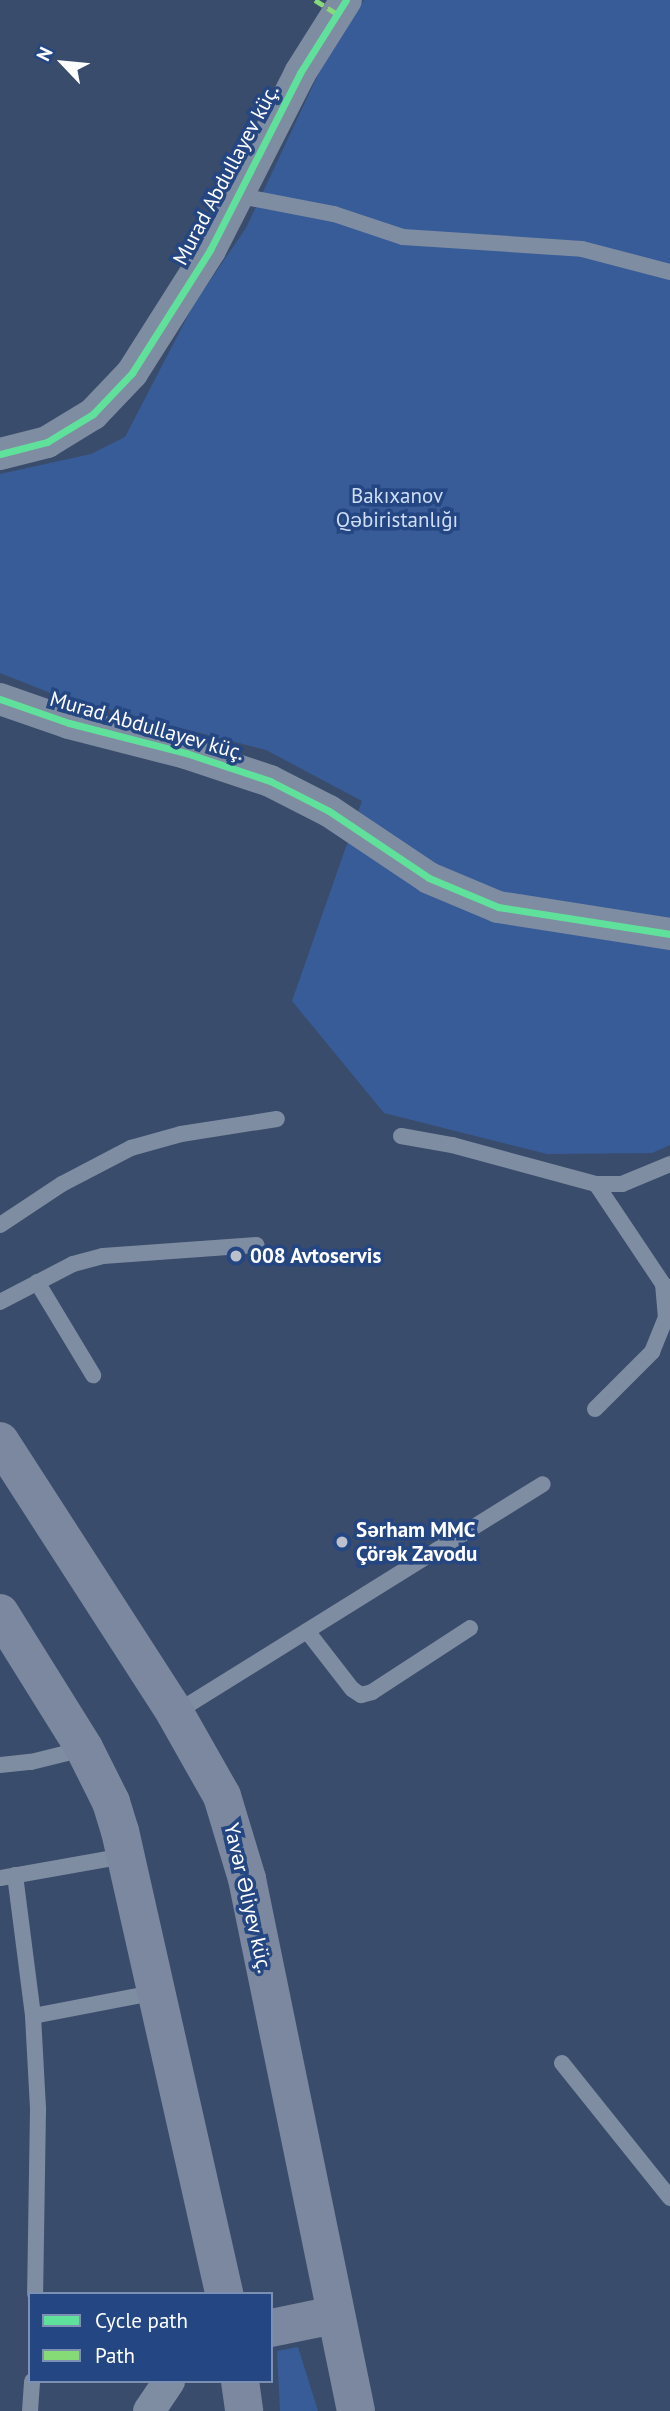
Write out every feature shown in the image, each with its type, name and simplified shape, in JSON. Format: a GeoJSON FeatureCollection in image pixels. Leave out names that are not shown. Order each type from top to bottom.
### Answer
{"type":"FeatureCollection","features":[{"type":"Feature","properties":{"kind":"main road","name":"Yavər Əliyev küç."},"geometry":{"type":"LineString","coordinates":[[0,1441],[204,1759],[236,1837],[356,2411]]}},
{"type":"Feature","properties":{"kind":"main road"},"geometry":{"type":"LineString","coordinates":[[0,1613],[84,1748],[111,1802],[128,1856],[224,2292]]}},
{"type":"Feature","properties":{"kind":"main road"},"geometry":{"type":"LineString","coordinates":[[273,2328],[334,2315]]}},
{"type":"Feature","properties":{"kind":"main road"},"geometry":{"type":"LineString","coordinates":[[240,2383],[244,2411]]}},
{"type":"Feature","properties":{"kind":"street","name":"Murad Abdullayev küç."},"geometry":{"type":"LineString","coordinates":[[0,454],[47,442],[93,414],[132,373],[210,250],[235,195],[333,5]]}},
{"type":"Feature","properties":{"kind":"street","name":"Murad Abdullayev küç."},"geometry":{"type":"LineString","coordinates":[[0,699],[270,781],[329,811],[429,878],[498,907],[670,934]]}},
{"type":"Feature","properties":{"kind":"street"},"geometry":{"type":"LineString","coordinates":[[149,2411],[168,2383]]}},
{"type":"Feature","properties":{"kind":"lane"},"geometry":{"type":"LineString","coordinates":[[235,195],[334,214],[403,237],[582,249],[670,272]]}},
{"type":"Feature","properties":{"kind":"lane"},"geometry":{"type":"LineString","coordinates":[[0,1225],[62,1184],[131,1147],[181,1133],[277,1119]]}},
{"type":"Feature","properties":{"kind":"lane"},"geometry":{"type":"LineString","coordinates":[[401,1136],[452,1145],[596,1184],[622,1184],[670,1164]]}},
{"type":"Feature","properties":{"kind":"lane"},"geometry":{"type":"LineString","coordinates":[[595,1409],[652,1352],[668,1317],[663,1284],[596,1184]]}},
{"type":"Feature","properties":{"kind":"lane"},"geometry":{"type":"LineString","coordinates":[[0,1303],[73,1264],[103,1256],[257,1245]]}},
{"type":"Feature","properties":{"kind":"lane"},"geometry":{"type":"LineString","coordinates":[[37,1282],[93,1375]]}},
{"type":"Feature","properties":{"kind":"lane"},"geometry":{"type":"LineString","coordinates":[[175,1713],[542,1484]]}},
{"type":"Feature","properties":{"kind":"lane"},"geometry":{"type":"LineString","coordinates":[[307,1631],[352,1689],[361,1695],[372,1692],[470,1628]]}},
{"type":"Feature","properties":{"kind":"lane"},"geometry":{"type":"LineString","coordinates":[[0,1765],[31,1762],[84,1748]]}},
{"type":"Feature","properties":{"kind":"lane"},"geometry":{"type":"LineString","coordinates":[[35,2292],[38,2109],[33,2016],[8,1876],[128,1856]]}},
{"type":"Feature","properties":{"kind":"lane"},"geometry":{"type":"LineString","coordinates":[[33,2016],[158,1992]]}},
{"type":"Feature","properties":{"kind":"lane"},"geometry":{"type":"LineString","coordinates":[[562,2063],[670,2198]]}},
{"type":"Feature","properties":{"kind":"lane"},"geometry":{"type":"LineString","coordinates":[[30,2411],[32,2383]]}},
{"type":"Feature","properties":{"kind":"green space","name":"Bakıxanov Qəbiristanlığı"},"geometry":{"type":"Polygon","coordinates":[[[364,0],[670,0],[670,1145],[652,1153],[547,1154],[384,1113],[292,1001],[362,801],[266,750],[58,696],[0,673],[0,474],[91,454],[125,437],[194,304],[246,228],[332,45],[364,0]]]}},
{"type":"Feature","properties":{"kind":"green space"},"geometry":{"type":"Polygon","coordinates":[[[298,2347],[318,2411],[280,2411],[277,2351],[298,2347]]]}},
{"type":"Feature","properties":{"kind":"marked path"},"geometry":{"type":"LineString","coordinates":[[315,0],[337,14]]}},
{"type":"Feature","properties":{"kind":"cycle path"},"geometry":{"type":"LineString","coordinates":[[0,454],[47,442],[93,414],[132,373],[210,250],[300,73],[346,0]]}},
{"type":"Feature","properties":{"kind":"cycle path"},"geometry":{"type":"LineString","coordinates":[[0,699],[69,723],[186,753],[270,781],[329,811],[429,878],[498,907],[670,934]]}},
{"type":"Feature","properties":{"kind":"place","name":"008 Avtoservis"},"geometry":{"type":"Point","coordinates":[236,1256]}},
{"type":"Feature","properties":{"kind":"place","name":"Sərham MMC Çörək Zavodu"},"geometry":{"type":"Point","coordinates":[342,1542]}}]}
